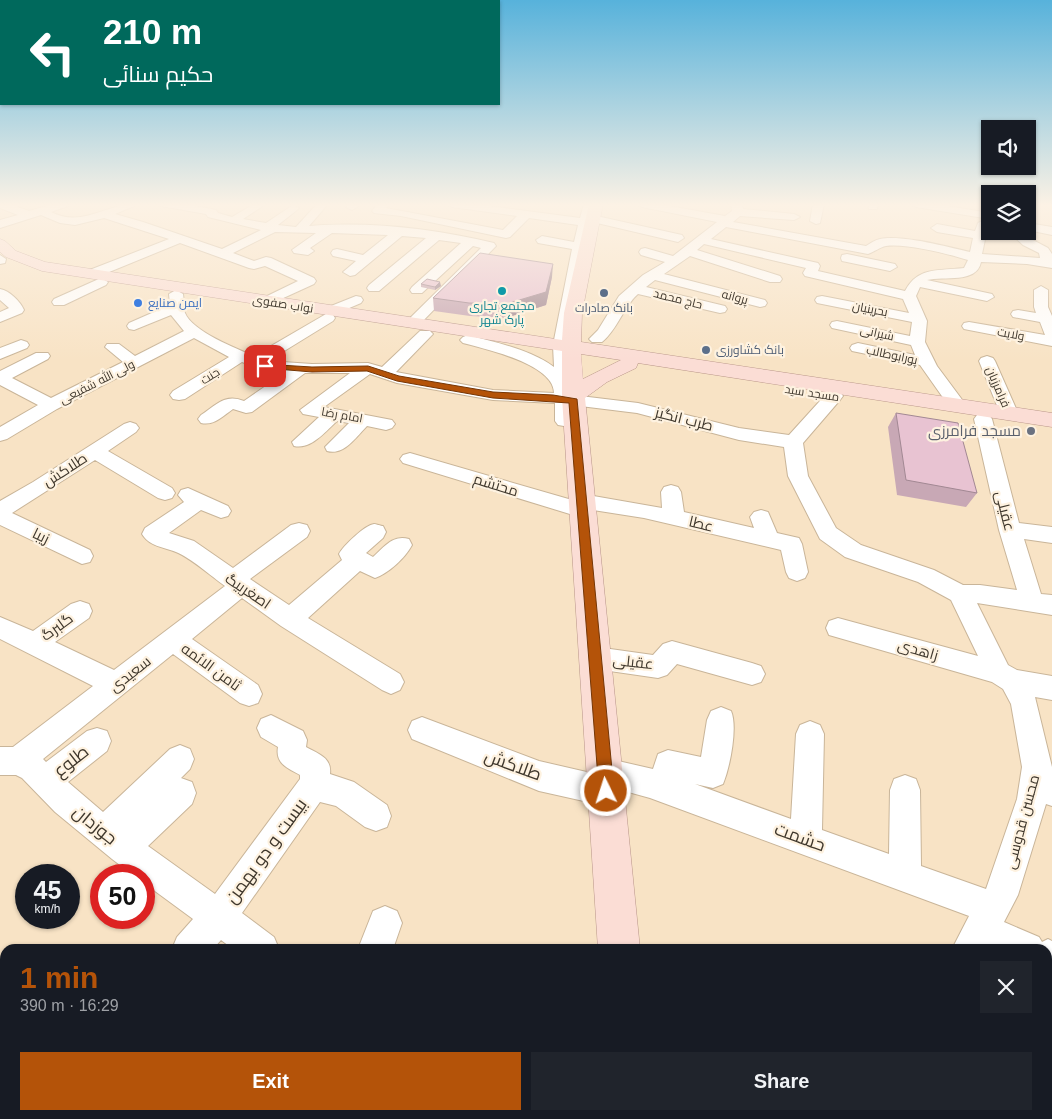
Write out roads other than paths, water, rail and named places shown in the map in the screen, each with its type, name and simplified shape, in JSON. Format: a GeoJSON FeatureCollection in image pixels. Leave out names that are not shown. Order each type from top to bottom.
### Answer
{"type":"FeatureCollection","features":[{"type":"Feature","properties":{"kind":"main road","name":"نواب صفوی"},"geometry":{"type":"LineString","coordinates":[[16,256],[42,266],[97,278],[177,300],[330,315],[566,350]]}},
{"type":"Feature","properties":{"kind":"main road"},"geometry":{"type":"LineString","coordinates":[[579,256],[571,277],[573,313],[566,350],[568,396],[596,658],[601,783],[617,944]]}},
{"type":"Feature","properties":{"kind":"main road","name":"نواب صفوی"},"geometry":{"type":"LineString","coordinates":[[0,259],[33,271],[268,302],[330,315]]}},
{"type":"Feature","properties":{"kind":"main road"},"geometry":{"type":"LineString","coordinates":[[573,313],[597,339],[637,361]]}},
{"type":"Feature","properties":{"kind":"main road","name":"نواب صفوی"},"geometry":{"type":"LineString","coordinates":[[419,328],[468,340],[566,350]]}},
{"type":"Feature","properties":{"kind":"main road","name":"مسجد سید"},"geometry":{"type":"LineString","coordinates":[[566,350],[1052,420]]}},
{"type":"Feature","properties":{"kind":"main road"},"geometry":{"type":"LineString","coordinates":[[568,396],[611,370],[637,361]]}},
{"type":"Feature","properties":{"kind":"main road","name":"مسجد سید"},"geometry":{"type":"LineString","coordinates":[[637,361],[834,396],[1052,430]]}},
{"type":"Feature","properties":{"kind":"street"},"geometry":{"type":"LineString","coordinates":[[59,302],[97,278],[141,256]]}},
{"type":"Feature","properties":{"kind":"street"},"geometry":{"type":"LineString","coordinates":[[232,256],[254,265],[266,261],[309,281],[268,302]]}},
{"type":"Feature","properties":{"kind":"street"},"geometry":{"type":"LineString","coordinates":[[353,256],[366,259]]}},
{"type":"Feature","properties":{"kind":"street"},"geometry":{"type":"LineString","coordinates":[[350,272],[369,256]]}},
{"type":"Feature","properties":{"kind":"street"},"geometry":{"type":"LineString","coordinates":[[374,288],[413,256]]}},
{"type":"Feature","properties":{"kind":"street"},"geometry":{"type":"LineString","coordinates":[[417,290],[454,256]]}},
{"type":"Feature","properties":{"kind":"street"},"geometry":{"type":"LineString","coordinates":[[385,374],[419,328],[480,256]]}},
{"type":"Feature","properties":{"kind":"street"},"geometry":{"type":"LineString","coordinates":[[659,256],[675,261]]}},
{"type":"Feature","properties":{"kind":"street"},"geometry":{"type":"LineString","coordinates":[[597,339],[604,333],[624,299],[653,275],[681,256]]}},
{"type":"Feature","properties":{"kind":"street"},"geometry":{"type":"LineString","coordinates":[[704,256],[775,279]]}},
{"type":"Feature","properties":{"kind":"street"},"geometry":{"type":"LineString","coordinates":[[770,256],[812,266]]}},
{"type":"Feature","properties":{"kind":"street"},"geometry":{"type":"LineString","coordinates":[[823,256],[812,266],[810,274],[909,296]]}},
{"type":"Feature","properties":{"kind":"street"},"geometry":{"type":"LineString","coordinates":[[831,256],[890,267]]}},
{"type":"Feature","properties":{"kind":"street"},"geometry":{"type":"LineString","coordinates":[[955,256],[989,272]]}},
{"type":"Feature","properties":{"kind":"street"},"geometry":{"type":"LineString","coordinates":[[970,264],[973,256]]}},
{"type":"Feature","properties":{"kind":"street"},"geometry":{"type":"LineString","coordinates":[[909,296],[924,276],[970,264],[1048,258]]}},
{"type":"Feature","properties":{"kind":"street"},"geometry":{"type":"LineString","coordinates":[[475,262],[494,266]]}},
{"type":"Feature","properties":{"kind":"street","name":"پروانه"},"geometry":{"type":"LineString","coordinates":[[653,275],[760,303]]}},
{"type":"Feature","properties":{"kind":"street"},"geometry":{"type":"LineString","coordinates":[[566,350],[571,277]]}},
{"type":"Feature","properties":{"kind":"street"},"geometry":{"type":"LineString","coordinates":[[920,283],[987,297]]}},
{"type":"Feature","properties":{"kind":"street","name":"حاج محمد"},"geometry":{"type":"LineString","coordinates":[[636,289],[720,309]]}},
{"type":"Feature","properties":{"kind":"street"},"geometry":{"type":"LineString","coordinates":[[1041,290],[1041,307],[1048,318],[1052,334]]}},
{"type":"Feature","properties":{"kind":"street"},"geometry":{"type":"LineString","coordinates":[[0,293],[15,305],[17,310],[0,318]]}},
{"type":"Feature","properties":{"kind":"street"},"geometry":{"type":"LineString","coordinates":[[909,296],[919,319],[917,342],[931,370],[957,405]]}},
{"type":"Feature","properties":{"kind":"street"},"geometry":{"type":"LineString","coordinates":[[134,326],[177,300],[178,315],[195,332],[265,366],[300,369],[368,368]]}},
{"type":"Feature","properties":{"kind":"street","name":"جنت"},"geometry":{"type":"LineString","coordinates":[[179,395],[356,300]]}},
{"type":"Feature","properties":{"kind":"street","name":"بحرینیان"},"geometry":{"type":"LineString","coordinates":[[822,300],[919,319]]}},
{"type":"Feature","properties":{"kind":"street"},"geometry":{"type":"LineString","coordinates":[[1018,314],[1048,318]]}},
{"type":"Feature","properties":{"kind":"street","name":"شیرانی"},"geometry":{"type":"LineString","coordinates":[[837,325],[917,342]]}},
{"type":"Feature","properties":{"kind":"street","name":"ولایت"},"geometry":{"type":"LineString","coordinates":[[969,326],[1052,341]]}},
{"type":"Feature","properties":{"kind":"street","name":"ولی الله شفیعی"},"geometry":{"type":"LineString","coordinates":[[0,435],[195,332]]}},
{"type":"Feature","properties":{"kind":"street"},"geometry":{"type":"LineString","coordinates":[[468,340],[507,351],[536,363],[549,371],[568,396]]}},
{"type":"Feature","properties":{"kind":"street"},"geometry":{"type":"LineString","coordinates":[[0,354],[21,344]]}},
{"type":"Feature","properties":{"kind":"street"},"geometry":{"type":"LineString","coordinates":[[113,347],[135,364]]}},
{"type":"Feature","properties":{"kind":"street","name":"پورابوطالب"},"geometry":{"type":"LineString","coordinates":[[858,348],[931,370]]}},
{"type":"Feature","properties":{"kind":"street"},"geometry":{"type":"LineString","coordinates":[[0,378],[42,356]]}},
{"type":"Feature","properties":{"kind":"street","name":"فرامرزیان"},"geometry":{"type":"LineString","coordinates":[[987,361],[1009,413]]}},
{"type":"Feature","properties":{"kind":"street","name":"طرب انگیز"},"geometry":{"type":"LineString","coordinates":[[368,368],[397,378],[493,395],[568,396],[638,408],[739,434],[793,442]]}},
{"type":"Feature","properties":{"kind":"street","name":"امام رضا"},"geometry":{"type":"LineString","coordinates":[[368,368],[309,410],[386,424]]}},
{"type":"Feature","properties":{"kind":"street"},"geometry":{"type":"LineString","coordinates":[[207,419],[232,402],[246,408],[300,369]]}},
{"type":"Feature","properties":{"kind":"street"},"geometry":{"type":"LineString","coordinates":[[0,378],[52,406]]}},
{"type":"Feature","properties":{"kind":"street"},"geometry":{"type":"LineString","coordinates":[[834,396],[793,442],[798,476],[828,533],[853,551],[926,576],[960,594],[980,594],[1042,603]]}},
{"type":"Feature","properties":{"kind":"street"},"geometry":{"type":"LineString","coordinates":[[301,442],[333,415]]}},
{"type":"Feature","properties":{"kind":"street"},"geometry":{"type":"LineString","coordinates":[[334,447],[364,419]]}},
{"type":"Feature","properties":{"kind":"street","name":"عقیلی"},"geometry":{"type":"LineString","coordinates":[[982,419],[1010,530],[1042,603]]}},
{"type":"Feature","properties":{"kind":"street","name":"طلاکش"},"geometry":{"type":"LineString","coordinates":[[0,510],[40,487],[130,428]]}},
{"type":"Feature","properties":{"kind":"street"},"geometry":{"type":"LineString","coordinates":[[94,451],[165,492]]}},
{"type":"Feature","properties":{"kind":"street","name":"محتشم"},"geometry":{"type":"LineString","coordinates":[[410,459],[579,506]]}},
{"type":"Feature","properties":{"kind":"street"},"geometry":{"type":"LineString","coordinates":[[671,492],[674,518]]}},
{"type":"Feature","properties":{"kind":"street","name":"اصغربیگ"},"geometry":{"type":"LineString","coordinates":[[221,511],[193,498],[153,534],[161,539],[186,547],[290,619],[390,682]]}},
{"type":"Feature","properties":{"kind":"street"},"geometry":{"type":"LineString","coordinates":[[579,506],[601,783],[598,944]]}},
{"type":"Feature","properties":{"kind":"street","name":"عطا"},"geometry":{"type":"LineString","coordinates":[[579,506],[674,518],[791,544],[797,572]]}},
{"type":"Feature","properties":{"kind":"street","name":"زیبا"},"geometry":{"type":"LineString","coordinates":[[0,516],[82,556]]}},
{"type":"Feature","properties":{"kind":"street"},"geometry":{"type":"LineString","coordinates":[[761,517],[769,540]]}},
{"type":"Feature","properties":{"kind":"street"},"geometry":{"type":"LineString","coordinates":[[1010,530],[1052,535]]}},
{"type":"Feature","properties":{"kind":"street","name":"سعیدی"},"geometry":{"type":"LineString","coordinates":[[9,761],[117,685],[174,640],[237,583],[299,531]]}},
{"type":"Feature","properties":{"kind":"street"},"geometry":{"type":"LineString","coordinates":[[375,532],[350,554],[375,570],[401,545]]}},
{"type":"Feature","properties":{"kind":"street"},"geometry":{"type":"LineString","coordinates":[[290,619],[358,559]]}},
{"type":"Feature","properties":{"kind":"street","name":"محسن قدوسی"},"geometry":{"type":"LineString","coordinates":[[960,594],[1005,677],[1024,702],[1042,788],[1032,799],[1001,895],[981,929]]}},
{"type":"Feature","properties":{"kind":"street","name":"گلبرگ"},"geometry":{"type":"LineString","coordinates":[[34,644],[80,611]]}},
{"type":"Feature","properties":{"kind":"street"},"geometry":{"type":"LineString","coordinates":[[0,627],[117,685]]}},
{"type":"Feature","properties":{"kind":"street","name":"زاهدی"},"geometry":{"type":"LineString","coordinates":[[838,628],[1005,677],[1052,688]]}},
{"type":"Feature","properties":{"kind":"street","name":"ثامن الائمه"},"geometry":{"type":"LineString","coordinates":[[174,640],[249,694]]}},
{"type":"Feature","properties":{"kind":"street","name":"عقیلی"},"geometry":{"type":"LineString","coordinates":[[596,658],[658,667],[672,652],[752,674]]}},
{"type":"Feature","properties":{"kind":"street"},"geometry":{"type":"LineString","coordinates":[[666,788],[668,764],[713,774],[721,720]]}},
{"type":"Feature","properties":{"kind":"street"},"geometry":{"type":"LineString","coordinates":[[271,728],[293,740],[291,754],[316,768],[314,785],[343,793],[376,816]]}},
{"type":"Feature","properties":{"kind":"street","name":"طلاکش"},"geometry":{"type":"LineString","coordinates":[[422,730],[539,776],[601,783]]}},
{"type":"Feature","properties":{"kind":"street"},"geometry":{"type":"LineString","coordinates":[[806,839],[810,734]]}},
{"type":"Feature","properties":{"kind":"street","name":"طلوع"},"geometry":{"type":"LineString","coordinates":[[46,780],[97,741]]}},
{"type":"Feature","properties":{"kind":"street"},"geometry":{"type":"LineString","coordinates":[[114,841],[180,759]]}},
{"type":"Feature","properties":{"kind":"street","name":"جوزدان"},"geometry":{"type":"LineString","coordinates":[[9,761],[32,768],[66,801],[114,841],[255,944]]}},
{"type":"Feature","properties":{"kind":"street","name":"حشمت"},"geometry":{"type":"LineString","coordinates":[[601,783],[650,782],[905,877],[981,929],[1016,944]]}},
{"type":"Feature","properties":{"kind":"street","name":"بیست و دو بهمن"},"geometry":{"type":"LineString","coordinates":[[194,944],[219,917],[314,785]]}},
{"type":"Feature","properties":{"kind":"street"},"geometry":{"type":"LineString","coordinates":[[905,790],[905,877]]}},
{"type":"Feature","properties":{"kind":"street"},"geometry":{"type":"LineString","coordinates":[[114,841],[181,793]]}},
{"type":"Feature","properties":{"kind":"place","name":"مجتمع تجاری پارک شهر"},"geometry":{"type":"Point","coordinates":[502,291]}},
{"type":"Feature","properties":{"kind":"place","name":"بانک صادرات"},"geometry":{"type":"Point","coordinates":[604,293]}},
{"type":"Feature","properties":{"kind":"place","name":"ایمن صنایع"},"geometry":{"type":"Point","coordinates":[138,303]}},
{"type":"Feature","properties":{"kind":"place","name":"بانک کشاورزی"},"geometry":{"type":"Point","coordinates":[706,350]}},
{"type":"Feature","properties":{"kind":"place","name":"مسجد فرامرزی"},"geometry":{"type":"Point","coordinates":[1031,431]}}]}
